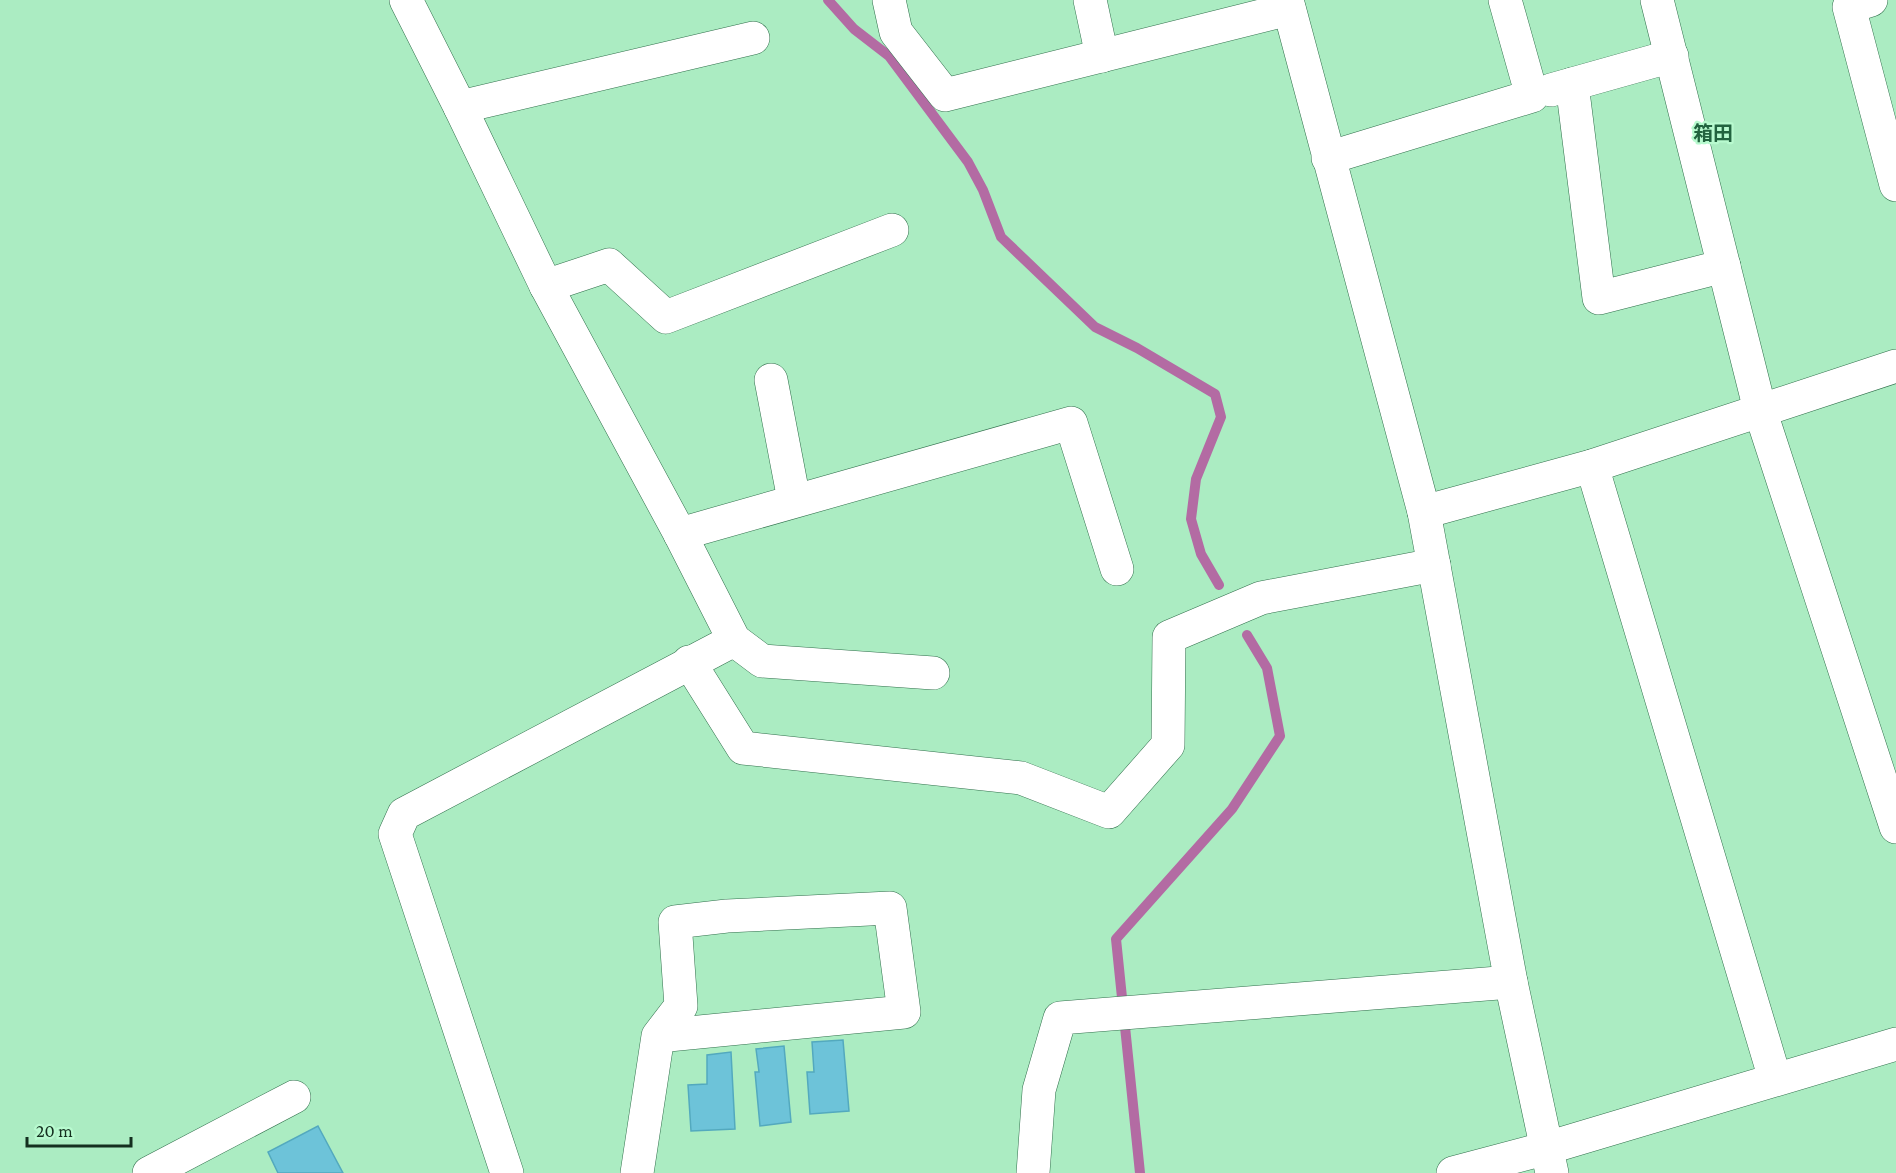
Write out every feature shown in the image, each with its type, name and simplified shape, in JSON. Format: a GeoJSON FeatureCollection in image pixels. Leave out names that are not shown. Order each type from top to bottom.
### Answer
{"type":"FeatureCollection","features":[{"type":"Feature","properties":{"kind":"street"},"geometry":{"type":"LineString","coordinates":[[406,0],[546,286],[680,534],[734,640],[762,661],[933,673]]}},
{"type":"Feature","properties":{"kind":"street"},"geometry":{"type":"LineString","coordinates":[[889,0],[896,32],[945,95],[1102,56],[1288,4],[1424,512],[1511,982],[1550,1161]]}},
{"type":"Feature","properties":{"kind":"street"},"geometry":{"type":"LineString","coordinates":[[1090,0],[1102,56]]}},
{"type":"Feature","properties":{"kind":"street"},"geometry":{"type":"LineString","coordinates":[[1505,0],[1532,96]]}},
{"type":"Feature","properties":{"kind":"street"},"geometry":{"type":"LineString","coordinates":[[1657,0],[1760,410],[1896,828]]}},
{"type":"Feature","properties":{"kind":"street"},"geometry":{"type":"LineString","coordinates":[[1870,0],[1849,7],[1896,185]]}},
{"type":"Feature","properties":{"kind":"street"},"geometry":{"type":"LineString","coordinates":[[460,107],[753,38]]}},
{"type":"Feature","properties":{"kind":"street"},"geometry":{"type":"LineString","coordinates":[[1328,158],[1672,56]]}},
{"type":"Feature","properties":{"kind":"street"},"geometry":{"type":"LineString","coordinates":[[1572,84],[1599,298],[1724,266]]}},
{"type":"Feature","properties":{"kind":"street"},"geometry":{"type":"LineString","coordinates":[[546,286],[609,265],[666,317],[892,230]]}},
{"type":"Feature","properties":{"kind":"street"},"geometry":{"type":"LineString","coordinates":[[1424,512],[1592,466],[1896,366]]}},
{"type":"Feature","properties":{"kind":"street"},"geometry":{"type":"LineString","coordinates":[[771,380],[794,500]]}},
{"type":"Feature","properties":{"kind":"street"},"geometry":{"type":"LineString","coordinates":[[680,534],[1071,423],[1117,570]]}},
{"type":"Feature","properties":{"kind":"street"},"geometry":{"type":"LineString","coordinates":[[1592,466],[1775,1079]]}},
{"type":"Feature","properties":{"kind":"street"},"geometry":{"type":"LineString","coordinates":[[690,662],[742,748],[1022,778],[1109,812],[1168,745],[1169,637],[1261,598],[1434,565]]}},
{"type":"Feature","properties":{"kind":"street"},"geometry":{"type":"LineString","coordinates":[[507,1173],[395,834],[404,814],[734,640]]}},
{"type":"Feature","properties":{"kind":"street"},"geometry":{"type":"LineString","coordinates":[[637,1173],[658,1036],[681,1006],[675,922],[728,916],[890,908],[904,1012],[658,1036]]}},
{"type":"Feature","properties":{"kind":"street"},"geometry":{"type":"LineString","coordinates":[[1033,1173],[1039,1090],[1060,1018],[1511,982]]}},
{"type":"Feature","properties":{"kind":"street"},"geometry":{"type":"LineString","coordinates":[[1453,1173],[1550,1161],[1775,1079],[1896,1044]]}},
{"type":"Feature","properties":{"kind":"street"},"geometry":{"type":"LineString","coordinates":[[149,1173],[294,1097]]}},
{"type":"Feature","properties":{"kind":"building"},"geometry":{"type":"Polygon","coordinates":[[[843,1040],[849,1111],[810,1114],[807,1072],[814,1072],[812,1042],[843,1040]]]}},
{"type":"Feature","properties":{"kind":"building"},"geometry":{"type":"Polygon","coordinates":[[[784,1046],[791,1122],[760,1126],[755,1072],[759,1072],[756,1049],[784,1046]]]}},
{"type":"Feature","properties":{"kind":"building"},"geometry":{"type":"Polygon","coordinates":[[[731,1052],[735,1129],[691,1131],[688,1085],[707,1084],[707,1055],[731,1052]]]}},
{"type":"Feature","properties":{"kind":"building"},"geometry":{"type":"Polygon","coordinates":[[[318,1126],[343,1173],[278,1173],[268,1152],[318,1126]]]}},
{"type":"Feature","properties":{"kind":"waterway"},"geometry":{"type":"LineString","coordinates":[[828,0],[854,29],[889,56],[968,162],[983,190],[1001,237],[1095,327],[1137,348],[1215,394],[1221,417],[1196,479],[1191,519],[1201,554],[1219,585]]}},
{"type":"Feature","properties":{"kind":"waterway"},"geometry":{"type":"LineString","coordinates":[[1140,1173],[1116,939],[1232,809],[1280,736],[1267,668],[1247,635]]}},
{"type":"Feature","properties":{"kind":"district","name":"箱田"},"geometry":{"type":"Point","coordinates":[1713,133]}}]}
